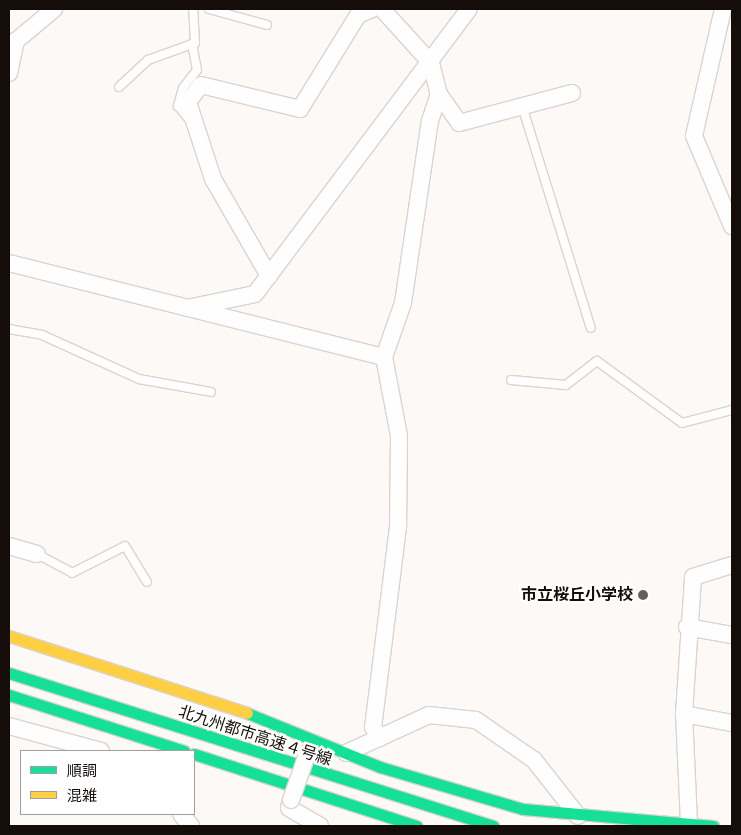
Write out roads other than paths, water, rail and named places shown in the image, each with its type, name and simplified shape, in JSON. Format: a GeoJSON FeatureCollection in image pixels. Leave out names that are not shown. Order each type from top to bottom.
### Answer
{"type":"FeatureCollection","features":[{"type":"Feature","properties":{"kind":"main road"},"geometry":{"type":"LineString","coordinates":[[9,636],[310,745],[346,752],[380,767],[523,809],[666,824],[689,823],[713,826]]}},
{"type":"Feature","properties":{"kind":"main road"},"geometry":{"type":"LineString","coordinates":[[9,662],[229,738],[253,752]]}},
{"type":"Feature","properties":{"kind":"main road","name":"北九州都市高速４号線"},"geometry":{"type":"LineString","coordinates":[[9,673],[253,752],[493,826]]}},
{"type":"Feature","properties":{"kind":"main road"},"geometry":{"type":"LineString","coordinates":[[9,695],[181,750]]}},
{"type":"Feature","properties":{"kind":"main road"},"geometry":{"type":"LineString","coordinates":[[9,702],[77,717]]}},
{"type":"Feature","properties":{"kind":"main road"},"geometry":{"type":"LineString","coordinates":[[195,754],[418,826]]}},
{"type":"Feature","properties":{"kind":"street"},"geometry":{"type":"LineString","coordinates":[[9,73],[16,41],[54,9]]}},
{"type":"Feature","properties":{"kind":"street"},"geometry":{"type":"LineString","coordinates":[[269,276],[213,178],[188,102],[201,85],[300,109],[358,15],[372,9]]}},
{"type":"Feature","properties":{"kind":"street"},"geometry":{"type":"LineString","coordinates":[[382,9],[431,63],[439,94],[460,122],[523,109],[572,93]]}},
{"type":"Feature","properties":{"kind":"street"},"geometry":{"type":"LineString","coordinates":[[182,309],[255,294],[431,63],[469,9]]}},
{"type":"Feature","properties":{"kind":"street"},"geometry":{"type":"LineString","coordinates":[[723,9],[694,136],[732,226]]}},
{"type":"Feature","properties":{"kind":"street"},"geometry":{"type":"LineString","coordinates":[[379,738],[373,727],[398,518],[398,436],[384,357],[403,303],[430,121],[439,94]]}},
{"type":"Feature","properties":{"kind":"street"},"geometry":{"type":"LineString","coordinates":[[9,263],[182,309],[384,357]]}},
{"type":"Feature","properties":{"kind":"street"},"geometry":{"type":"LineString","coordinates":[[9,546],[37,554]]}},
{"type":"Feature","properties":{"kind":"street"},"geometry":{"type":"LineString","coordinates":[[689,823],[684,714],[687,627],[693,577],[732,565]]}},
{"type":"Feature","properties":{"kind":"street"},"geometry":{"type":"LineString","coordinates":[[687,627],[732,635]]}},
{"type":"Feature","properties":{"kind":"street"},"geometry":{"type":"LineString","coordinates":[[684,714],[732,723]]}},
{"type":"Feature","properties":{"kind":"street"},"geometry":{"type":"LineString","coordinates":[[346,752],[430,715],[476,720],[534,760],[578,816]]}},
{"type":"Feature","properties":{"kind":"street"},"geometry":{"type":"LineString","coordinates":[[9,726],[97,750]]}},
{"type":"Feature","properties":{"kind":"street"},"geometry":{"type":"LineString","coordinates":[[310,745],[289,808],[320,826]]}},
{"type":"Feature","properties":{"kind":"street"},"geometry":{"type":"LineString","coordinates":[[182,815],[191,826]]}},
{"type":"Feature","properties":{"kind":"lane"},"geometry":{"type":"LineString","coordinates":[[119,87],[148,60],[192,44],[197,38],[193,9]]}},
{"type":"Feature","properties":{"kind":"lane"},"geometry":{"type":"LineString","coordinates":[[209,9],[267,25]]}},
{"type":"Feature","properties":{"kind":"lane"},"geometry":{"type":"LineString","coordinates":[[192,44],[197,70],[183,88],[178,106],[182,116],[196,125]]}},
{"type":"Feature","properties":{"kind":"lane"},"geometry":{"type":"LineString","coordinates":[[523,109],[591,328]]}},
{"type":"Feature","properties":{"kind":"lane"},"geometry":{"type":"LineString","coordinates":[[9,329],[42,334],[139,379],[211,392]]}},
{"type":"Feature","properties":{"kind":"lane"},"geometry":{"type":"LineString","coordinates":[[511,380],[566,385],[597,361],[682,423],[732,410]]}},
{"type":"Feature","properties":{"kind":"lane"},"geometry":{"type":"LineString","coordinates":[[37,554],[72,573],[125,546],[147,582]]}},
{"type":"Feature","properties":{"kind":"place","name":"市立桜丘小学校"},"geometry":{"type":"Point","coordinates":[643,595]}}]}
